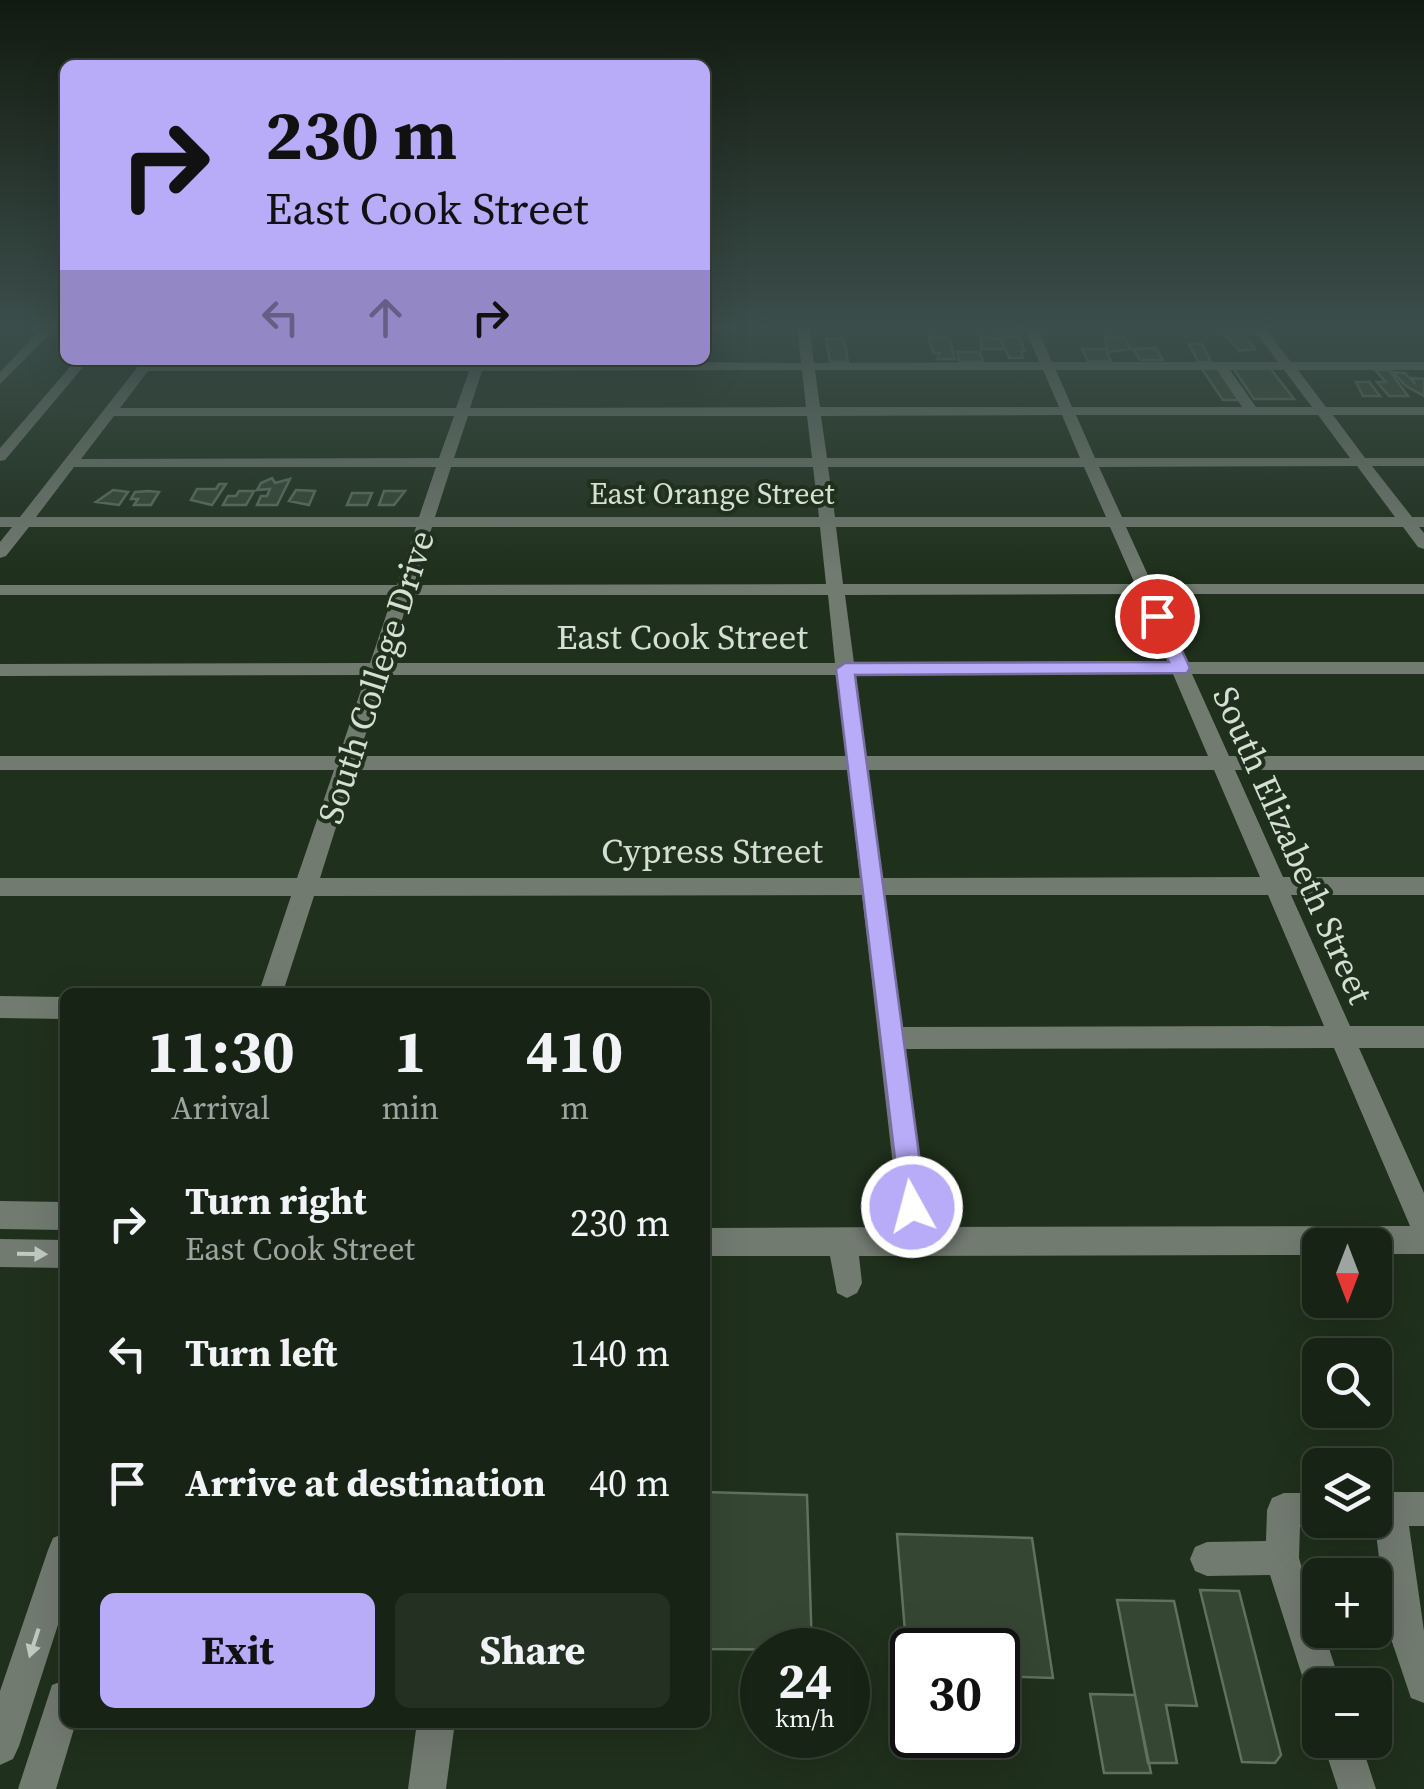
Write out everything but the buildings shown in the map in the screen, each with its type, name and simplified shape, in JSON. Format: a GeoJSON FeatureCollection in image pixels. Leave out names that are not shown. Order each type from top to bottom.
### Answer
{"type":"FeatureCollection","features":[{"type":"Feature","properties":{"kind":"street"},"geometry":{"type":"LineString","coordinates":[[0,457],[40,409]]}},
{"type":"Feature","properties":{"kind":"street"},"geometry":{"type":"LineString","coordinates":[[0,554],[113,409]]}},
{"type":"Feature","properties":{"kind":"street","name":"South Elizabeth Street"},"geometry":{"type":"LineString","coordinates":[[1068,411],[1424,1225]]}},
{"type":"Feature","properties":{"kind":"street"},"geometry":{"type":"LineString","coordinates":[[1323,411],[1416,522],[1424,544]]}},
{"type":"Feature","properties":{"kind":"street"},"geometry":{"type":"LineString","coordinates":[[111,412],[1424,411]]}},
{"type":"Feature","properties":{"kind":"street","name":"South College Drive"},"geometry":{"type":"LineString","coordinates":[[272,988],[462,412]]}},
{"type":"Feature","properties":{"kind":"street"},"geometry":{"type":"LineString","coordinates":[[813,412],[916,1241]]}},
{"type":"Feature","properties":{"kind":"street"},"geometry":{"type":"LineString","coordinates":[[70,464],[1424,462]]}},
{"type":"Feature","properties":{"kind":"street","name":"East Orange Street"},"geometry":{"type":"LineString","coordinates":[[0,522],[1416,522]]}},
{"type":"Feature","properties":{"kind":"street"},"geometry":{"type":"LineString","coordinates":[[0,590],[1424,589]]}},
{"type":"Feature","properties":{"kind":"street","name":"East Cook Street"},"geometry":{"type":"LineString","coordinates":[[0,670],[1424,668]]}},
{"type":"Feature","properties":{"kind":"street"},"geometry":{"type":"LineString","coordinates":[[0,764],[1424,762]]}},
{"type":"Feature","properties":{"kind":"street","name":"Cypress Street"},"geometry":{"type":"LineString","coordinates":[[0,887],[1424,886]]}},
{"type":"Feature","properties":{"kind":"street"},"geometry":{"type":"LineString","coordinates":[[0,1007],[60,1008]]}},
{"type":"Feature","properties":{"kind":"street"},"geometry":{"type":"LineString","coordinates":[[891,1038],[1424,1037]]}},
{"type":"Feature","properties":{"kind":"street"},"geometry":{"type":"LineString","coordinates":[[0,1216],[60,1216]]}},
{"type":"Feature","properties":{"kind":"street"},"geometry":{"type":"LineString","coordinates":[[710,1242],[1424,1240]]}},
{"type":"Feature","properties":{"kind":"street"},"geometry":{"type":"LineString","coordinates":[[843,1241],[848,1283]]}},
{"type":"Feature","properties":{"kind":"street"},"geometry":{"type":"LineString","coordinates":[[0,1253],[60,1254]]}},
{"type":"Feature","properties":{"kind":"street"},"geometry":{"type":"LineString","coordinates":[[1396,1509],[1406,1630],[1424,1685]]}},
{"type":"Feature","properties":{"kind":"street"},"geometry":{"type":"LineString","coordinates":[[1302,1510],[1284,1510],[1282,1558],[1318,1668]]}},
{"type":"Feature","properties":{"kind":"street"},"geometry":{"type":"LineString","coordinates":[[1207,1559],[1282,1558]]}},
{"type":"Feature","properties":{"kind":"street"},"geometry":{"type":"LineString","coordinates":[[0,1746],[60,1565]]}},
{"type":"Feature","properties":{"kind":"street"},"geometry":{"type":"LineString","coordinates":[[37,1789],[60,1714]]}},
{"type":"Feature","properties":{"kind":"street"},"geometry":{"type":"LineString","coordinates":[[428,1789],[435,1728]]}},
{"type":"Feature","properties":{"kind":"street"},"geometry":{"type":"LineString","coordinates":[[1347,1758],[1357,1789]]}},
{"type":"Feature","properties":{"kind":"route"},"geometry":{"type":"LineString","coordinates":[[912,1207],[845,669],[1180,668],[1157,616]]}}]}
